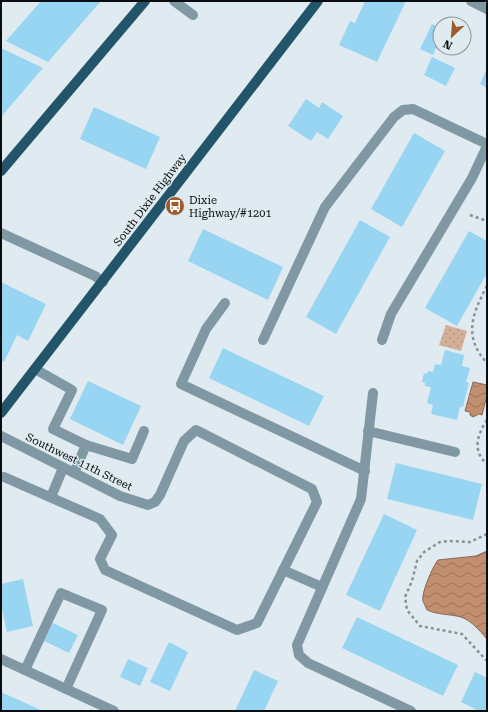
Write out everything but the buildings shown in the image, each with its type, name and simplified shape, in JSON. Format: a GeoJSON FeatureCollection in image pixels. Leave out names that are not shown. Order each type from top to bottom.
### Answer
{"type":"FeatureCollection","features":[{"type":"Feature","properties":{"kind":"main road"},"geometry":{"type":"LineString","coordinates":[[1,171],[145,1]]}},
{"type":"Feature","properties":{"kind":"main road","name":"South Dixie Highway"},"geometry":{"type":"LineString","coordinates":[[1,413],[318,1]]}},
{"type":"Feature","properties":{"kind":"street"},"geometry":{"type":"LineString","coordinates":[[174,1],[186,4],[193,15]]}},
{"type":"Feature","properties":{"kind":"street"},"geometry":{"type":"LineString","coordinates":[[471,1],[487,9]]}},
{"type":"Feature","properties":{"kind":"street"},"geometry":{"type":"LineString","coordinates":[[263,340],[326,206],[394,117],[403,110],[414,109],[487,145],[472,178],[391,314],[382,340]]}},
{"type":"Feature","properties":{"kind":"street"},"geometry":{"type":"LineString","coordinates":[[1,233],[95,276],[103,282]]}},
{"type":"Feature","properties":{"kind":"street"},"geometry":{"type":"LineString","coordinates":[[225,303],[206,329],[181,384],[365,471]]}},
{"type":"Feature","properties":{"kind":"street"},"geometry":{"type":"LineString","coordinates":[[35,369],[72,390],[53,429],[86,445],[132,459],[144,431]]}},
{"type":"Feature","properties":{"kind":"street"},"geometry":{"type":"LineString","coordinates":[[373,393],[361,499],[297,645],[299,656],[308,663],[411,711]]}},
{"type":"Feature","properties":{"kind":"street","name":"Southwest 11th Street"},"geometry":{"type":"LineString","coordinates":[[1,436],[126,498],[148,505],[155,502],[160,495],[184,441],[196,430],[312,489],[317,502],[283,570]]}},
{"type":"Feature","properties":{"kind":"street"},"geometry":{"type":"LineString","coordinates":[[368,431],[456,452]]}},
{"type":"Feature","properties":{"kind":"street"},"geometry":{"type":"LineString","coordinates":[[74,473],[86,445]]}},
{"type":"Feature","properties":{"kind":"street"},"geometry":{"type":"LineString","coordinates":[[51,497],[63,468]]}},
{"type":"Feature","properties":{"kind":"street"},"geometry":{"type":"LineString","coordinates":[[4,476],[100,519],[112,535],[100,559],[105,570],[237,630],[257,623],[283,570],[322,587]]}},
{"type":"Feature","properties":{"kind":"street"},"geometry":{"type":"LineString","coordinates":[[25,670],[61,593],[102,610],[66,689]]}},
{"type":"Feature","properties":{"kind":"street"},"geometry":{"type":"LineString","coordinates":[[1,659],[114,711]]}},
{"type":"Feature","properties":{"kind":"path"},"geometry":{"type":"LineString","coordinates":[[470,215],[487,221]]}},
{"type":"Feature","properties":{"kind":"path"},"geometry":{"type":"LineString","coordinates":[[487,286],[473,316],[471,329],[477,348],[487,363]]}},
{"type":"Feature","properties":{"kind":"path"},"geometry":{"type":"LineString","coordinates":[[487,420],[477,441],[477,451],[487,464]]}},
{"type":"Feature","properties":{"kind":"path"},"geometry":{"type":"LineString","coordinates":[[487,534],[470,542],[440,542],[424,552],[417,561],[412,581],[405,597],[407,610],[420,626],[462,634],[487,661]]}},
{"type":"Feature","properties":{"kind":"shaded area"},"geometry":{"type":"Polygon","coordinates":[[[446,325],[467,331],[461,351],[439,345],[446,325]]]}},
{"type":"Feature","properties":{"kind":"water"},"geometry":{"type":"Polygon","coordinates":[[[473,382],[487,385],[487,395],[482,415],[479,414],[473,417],[470,415],[470,412],[465,411],[473,382]]]}},
{"type":"Feature","properties":{"kind":"water"},"geometry":{"type":"Polygon","coordinates":[[[487,551],[487,639],[475,626],[461,617],[435,613],[427,610],[423,597],[428,580],[438,560],[476,556],[487,551]]]}},
{"type":"Feature","properties":{"kind":"place","name":"Dixie Highway/#1201"},"geometry":{"type":"Point","coordinates":[175,206]}}]}
